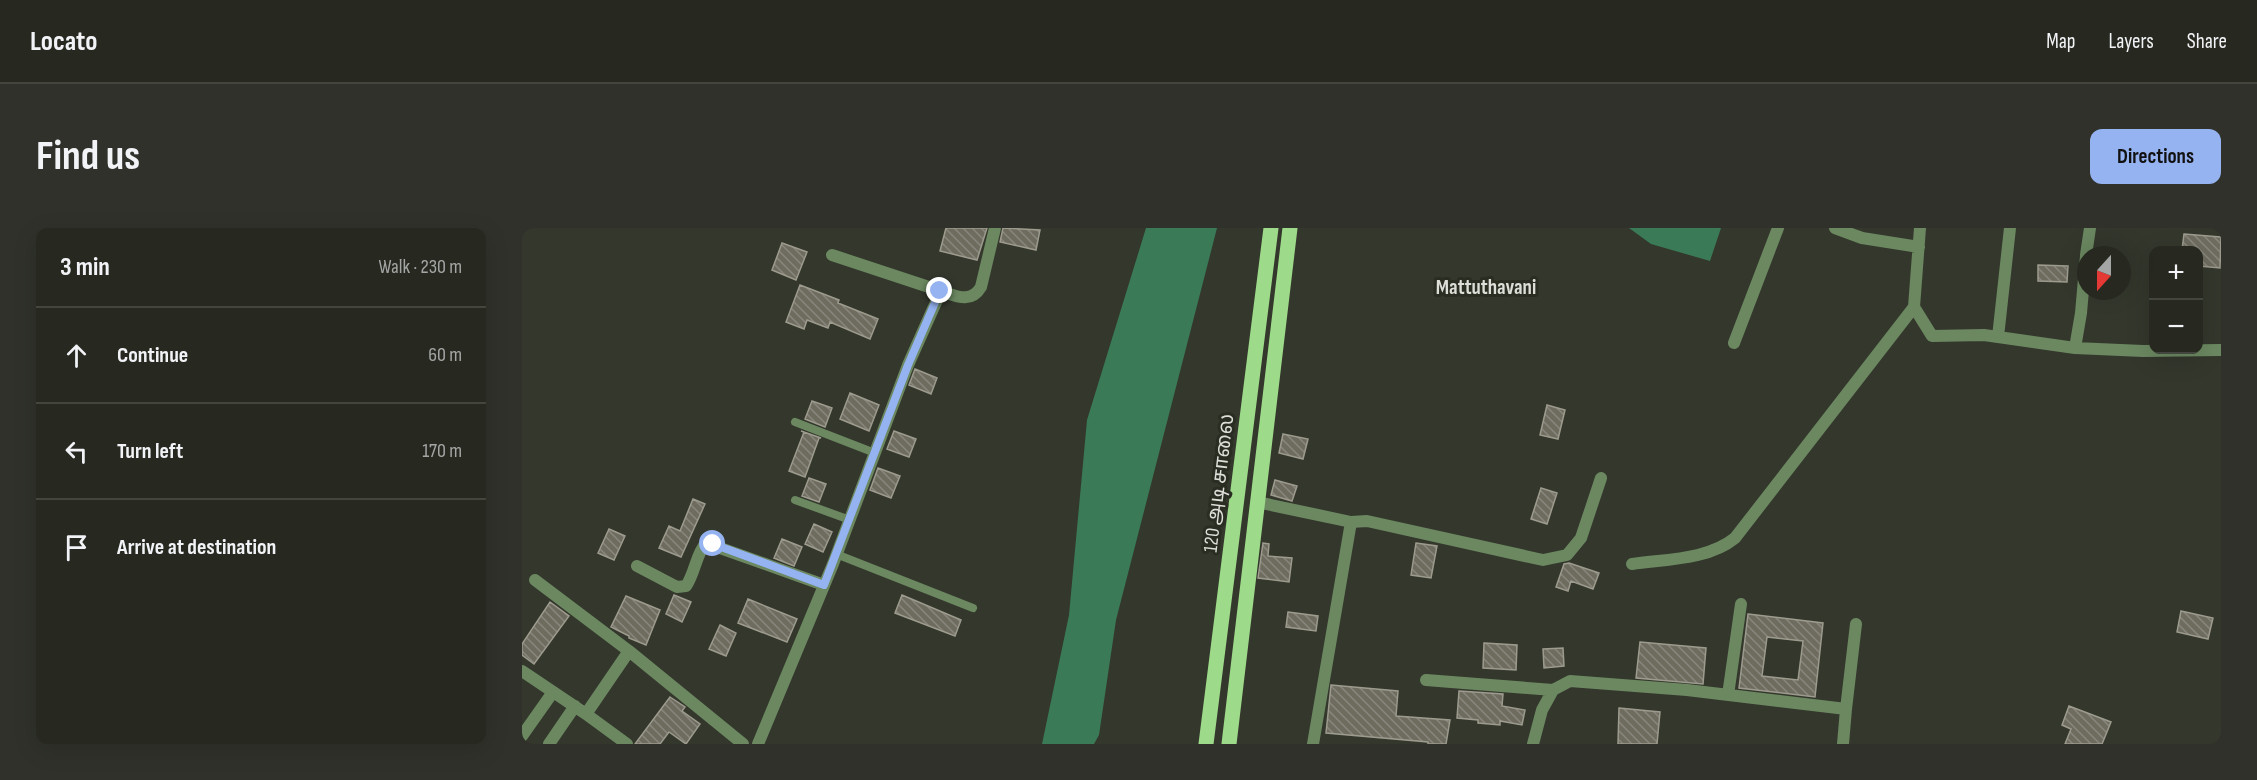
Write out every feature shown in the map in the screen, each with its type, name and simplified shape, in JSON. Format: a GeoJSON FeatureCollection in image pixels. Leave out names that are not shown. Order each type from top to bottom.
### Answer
{"type":"FeatureCollection","features":[{"type":"Feature","properties":{"kind":"main road","name":"120 அடி சாலை"},"geometry":{"type":"LineString","coordinates":[[1206,744],[1271,228]]}},
{"type":"Feature","properties":{"kind":"main road","name":"120 அடி சாலை"},"geometry":{"type":"LineString","coordinates":[[1228,744],[1290,228]]}},
{"type":"Feature","properties":{"kind":"street"},"geometry":{"type":"LineString","coordinates":[[832,255],[967,298],[976,295],[981,287],[995,228]]}},
{"type":"Feature","properties":{"kind":"street"},"geometry":{"type":"LineString","coordinates":[[1734,344],[1778,228]]}},
{"type":"Feature","properties":{"kind":"street"},"geometry":{"type":"LineString","coordinates":[[1834,228],[1862,238],[1919,247]]}},
{"type":"Feature","properties":{"kind":"street"},"geometry":{"type":"LineString","coordinates":[[1632,564],[1722,549],[1735,538],[1914,307],[1920,228]]}},
{"type":"Feature","properties":{"kind":"street"},"geometry":{"type":"LineString","coordinates":[[1998,337],[2010,228]]}},
{"type":"Feature","properties":{"kind":"street"},"geometry":{"type":"LineString","coordinates":[[2087,246],[2090,228]]}},
{"type":"Feature","properties":{"kind":"street"},"geometry":{"type":"LineString","coordinates":[[758,744],[837,554],[908,365],[940,291]]}},
{"type":"Feature","properties":{"kind":"street"},"geometry":{"type":"LineString","coordinates":[[2075,348],[2082,300]]}},
{"type":"Feature","properties":{"kind":"street"},"geometry":{"type":"LineString","coordinates":[[1914,307],[1932,336],[1984,335],[2075,348],[2221,351]]}},
{"type":"Feature","properties":{"kind":"street"},"geometry":{"type":"LineString","coordinates":[[1257,502],[1351,522],[1367,521],[1543,560],[1567,555],[1581,538],[1601,478]]}},
{"type":"Feature","properties":{"kind":"street"},"geometry":{"type":"LineString","coordinates":[[1313,744],[1351,522]]}},
{"type":"Feature","properties":{"kind":"street"},"geometry":{"type":"LineString","coordinates":[[637,567],[677,587],[686,586],[691,579],[702,547],[706,543],[824,585]]}},
{"type":"Feature","properties":{"kind":"street"},"geometry":{"type":"LineString","coordinates":[[535,580],[629,651],[743,744]]}},
{"type":"Feature","properties":{"kind":"street"},"geometry":{"type":"LineString","coordinates":[[1728,695],[1740,604]]}},
{"type":"Feature","properties":{"kind":"street"},"geometry":{"type":"LineString","coordinates":[[1843,744],[1856,624]]}},
{"type":"Feature","properties":{"kind":"street"},"geometry":{"type":"LineString","coordinates":[[586,714],[629,651]]}},
{"type":"Feature","properties":{"kind":"street"},"geometry":{"type":"LineString","coordinates":[[522,672],[627,744]]}},
{"type":"Feature","properties":{"kind":"street"},"geometry":{"type":"LineString","coordinates":[[1426,680],[1553,690],[1570,681],[1728,695],[1846,709]]}},
{"type":"Feature","properties":{"kind":"street"},"geometry":{"type":"LineString","coordinates":[[1533,744],[1542,710],[1553,690]]}},
{"type":"Feature","properties":{"kind":"street"},"geometry":{"type":"LineString","coordinates":[[522,736],[553,692]]}},
{"type":"Feature","properties":{"kind":"street"},"geometry":{"type":"LineString","coordinates":[[549,744],[574,706]]}},
{"type":"Feature","properties":{"kind":"lane"},"geometry":{"type":"LineString","coordinates":[[795,422],[875,453]]}},
{"type":"Feature","properties":{"kind":"lane"},"geometry":{"type":"LineString","coordinates":[[795,500],[850,520]]}},
{"type":"Feature","properties":{"kind":"lane"},"geometry":{"type":"LineString","coordinates":[[837,554],[973,608]]}},
{"type":"Feature","properties":{"kind":"shaded area"},"geometry":{"type":"Polygon","coordinates":[[[1146,228],[1217,228],[1116,620],[1099,735],[1094,744],[1042,744],[1069,615],[1087,420],[1146,228]]]}},
{"type":"Feature","properties":{"kind":"shaded area"},"geometry":{"type":"Polygon","coordinates":[[[1629,228],[1721,228],[1710,261],[1651,244],[1629,228]]]}},
{"type":"Feature","properties":{"kind":"building"},"geometry":{"type":"Polygon","coordinates":[[[946,228],[987,228],[977,260],[940,251],[946,228]]]}},
{"type":"Feature","properties":{"kind":"building"},"geometry":{"type":"Polygon","coordinates":[[[1003,228],[1040,230],[1036,250],[1000,242],[1003,228]]]}},
{"type":"Feature","properties":{"kind":"building"},"geometry":{"type":"Polygon","coordinates":[[[2184,234],[2221,237],[2220,268],[2203,266],[2203,246],[2182,246],[2184,234]]]}},
{"type":"Feature","properties":{"kind":"building"},"geometry":{"type":"Polygon","coordinates":[[[782,243],[807,252],[796,280],[772,270],[782,243]]]}},
{"type":"Feature","properties":{"kind":"building"},"geometry":{"type":"Polygon","coordinates":[[[2038,265],[2068,266],[2067,282],[2038,281],[2038,265]]]}},
{"type":"Feature","properties":{"kind":"building"},"geometry":{"type":"Polygon","coordinates":[[[800,285],[839,300],[838,303],[878,319],[870,339],[830,322],[828,328],[807,320],[804,329],[786,322],[800,285]]]}},
{"type":"Feature","properties":{"kind":"building"},"geometry":{"type":"Polygon","coordinates":[[[915,369],[937,378],[931,394],[909,385],[915,369]]]}},
{"type":"Feature","properties":{"kind":"building"},"geometry":{"type":"Polygon","coordinates":[[[850,393],[879,405],[869,431],[840,419],[850,393]]]}},
{"type":"Feature","properties":{"kind":"building"},"geometry":{"type":"Polygon","coordinates":[[[812,401],[832,408],[825,427],[805,419],[812,401]]]}},
{"type":"Feature","properties":{"kind":"building"},"geometry":{"type":"Polygon","coordinates":[[[1547,405],[1565,410],[1558,439],[1540,435],[1547,405]]]}},
{"type":"Feature","properties":{"kind":"building"},"geometry":{"type":"Polygon","coordinates":[[[894,431],[916,439],[909,457],[887,449],[894,431]]]}},
{"type":"Feature","properties":{"kind":"building"},"geometry":{"type":"Polygon","coordinates":[[[804,432],[821,438],[819,438],[805,477],[789,471],[804,432]]]}},
{"type":"Feature","properties":{"kind":"building"},"geometry":{"type":"Polygon","coordinates":[[[1283,434],[1308,439],[1303,459],[1279,453],[1283,434]]]}},
{"type":"Feature","properties":{"kind":"building"},"geometry":{"type":"Polygon","coordinates":[[[878,468],[900,476],[891,498],[870,490],[878,468]]]}},
{"type":"Feature","properties":{"kind":"building"},"geometry":{"type":"Polygon","coordinates":[[[809,478],[826,484],[819,502],[802,496],[809,478]]]}},
{"type":"Feature","properties":{"kind":"building"},"geometry":{"type":"Polygon","coordinates":[[[1275,480],[1297,486],[1292,501],[1271,495],[1275,480]]]}},
{"type":"Feature","properties":{"kind":"building"},"geometry":{"type":"Polygon","coordinates":[[[1541,488],[1557,493],[1547,524],[1531,519],[1541,488]]]}},
{"type":"Feature","properties":{"kind":"building"},"geometry":{"type":"Polygon","coordinates":[[[693,499],[705,504],[681,557],[659,548],[669,526],[680,531],[693,499]]]}},
{"type":"Feature","properties":{"kind":"building"},"geometry":{"type":"Polygon","coordinates":[[[814,524],[832,532],[823,552],[805,544],[814,524]]]}},
{"type":"Feature","properties":{"kind":"building"},"geometry":{"type":"Polygon","coordinates":[[[609,529],[625,536],[614,560],[598,553],[609,529]]]}},
{"type":"Feature","properties":{"kind":"building"},"geometry":{"type":"Polygon","coordinates":[[[782,539],[802,547],[794,566],[774,558],[782,539]]]}},
{"type":"Feature","properties":{"kind":"building"},"geometry":{"type":"Polygon","coordinates":[[[1263,543],[1269,544],[1268,556],[1292,558],[1289,582],[1258,578],[1263,543]]]}},
{"type":"Feature","properties":{"kind":"building"},"geometry":{"type":"Polygon","coordinates":[[[1416,543],[1437,546],[1431,578],[1411,575],[1416,543]]]}},
{"type":"Feature","properties":{"kind":"building"},"geometry":{"type":"Polygon","coordinates":[[[1569,563],[1599,573],[1593,589],[1571,581],[1568,591],[1556,587],[1564,564],[1569,563]]]}},
{"type":"Feature","properties":{"kind":"building"},"geometry":{"type":"Polygon","coordinates":[[[674,595],[691,602],[682,622],[666,614],[674,595]]]}},
{"type":"Feature","properties":{"kind":"building"},"geometry":{"type":"Polygon","coordinates":[[[902,595],[961,620],[955,636],[895,613],[902,595]]]}},
{"type":"Feature","properties":{"kind":"building"},"geometry":{"type":"Polygon","coordinates":[[[626,596],[660,610],[646,645],[611,627],[626,596]]]}},
{"type":"Feature","properties":{"kind":"building"},"geometry":{"type":"Polygon","coordinates":[[[748,599],[797,619],[787,642],[738,623],[748,599]]]}},
{"type":"Feature","properties":{"kind":"building"},"geometry":{"type":"Polygon","coordinates":[[[550,602],[569,616],[534,664],[522,655],[522,644],[550,602]]]}},
{"type":"Feature","properties":{"kind":"building"},"geometry":{"type":"Polygon","coordinates":[[[2181,611],[2213,618],[2208,639],[2177,632],[2181,611]]]}},
{"type":"Feature","properties":{"kind":"building"},"geometry":{"type":"Polygon","coordinates":[[[1288,612],[1318,616],[1316,631],[1286,627],[1288,612]]]}},
{"type":"Feature","properties":{"kind":"building"},"geometry":{"type":"Polygon","coordinates":[[[1748,614],[1823,623],[1815,697],[1739,688],[1748,614]],[[1767,637],[1762,676],[1798,680],[1803,641],[1767,637]]]}},
{"type":"Feature","properties":{"kind":"building"},"geometry":{"type":"Polygon","coordinates":[[[720,625],[736,633],[726,656],[709,649],[720,625]]]}},
{"type":"Feature","properties":{"kind":"building"},"geometry":{"type":"Polygon","coordinates":[[[1640,642],[1706,648],[1703,684],[1636,678],[1640,642]]]}},
{"type":"Feature","properties":{"kind":"building"},"geometry":{"type":"Polygon","coordinates":[[[1484,643],[1517,645],[1516,670],[1483,668],[1484,643]]]}},
{"type":"Feature","properties":{"kind":"building"},"geometry":{"type":"Polygon","coordinates":[[[1563,648],[1564,666],[1544,668],[1543,649],[1563,648]]]}},
{"type":"Feature","properties":{"kind":"building"},"geometry":{"type":"Polygon","coordinates":[[[1331,685],[1398,691],[1396,716],[1450,720],[1446,744],[1326,733],[1331,685]]]}},
{"type":"Feature","properties":{"kind":"building"},"geometry":{"type":"Polygon","coordinates":[[[1459,691],[1503,694],[1502,706],[1525,710],[1522,725],[1500,721],[1500,725],[1478,723],[1478,720],[1457,718],[1459,691]]]}},
{"type":"Feature","properties":{"kind":"building"},"geometry":{"type":"Polygon","coordinates":[[[670,697],[685,707],[682,711],[700,724],[686,744],[669,732],[660,744],[635,744],[670,697]]]}},
{"type":"Feature","properties":{"kind":"building"},"geometry":{"type":"Polygon","coordinates":[[[2069,706],[2111,722],[2102,744],[2065,744],[2071,729],[2062,725],[2069,706]]]}},
{"type":"Feature","properties":{"kind":"building"},"geometry":{"type":"Polygon","coordinates":[[[1619,708],[1660,712],[1657,744],[1618,744],[1619,708]]]}},
{"type":"Feature","properties":{"kind":"district","name":"Mattuthavani"},"geometry":{"type":"Point","coordinates":[1486,287]}},
{"type":"Feature","properties":{"kind":"route"},"geometry":{"type":"LineString","coordinates":[[713,544],[824,585],[908,365],[940,291]]}}]}
